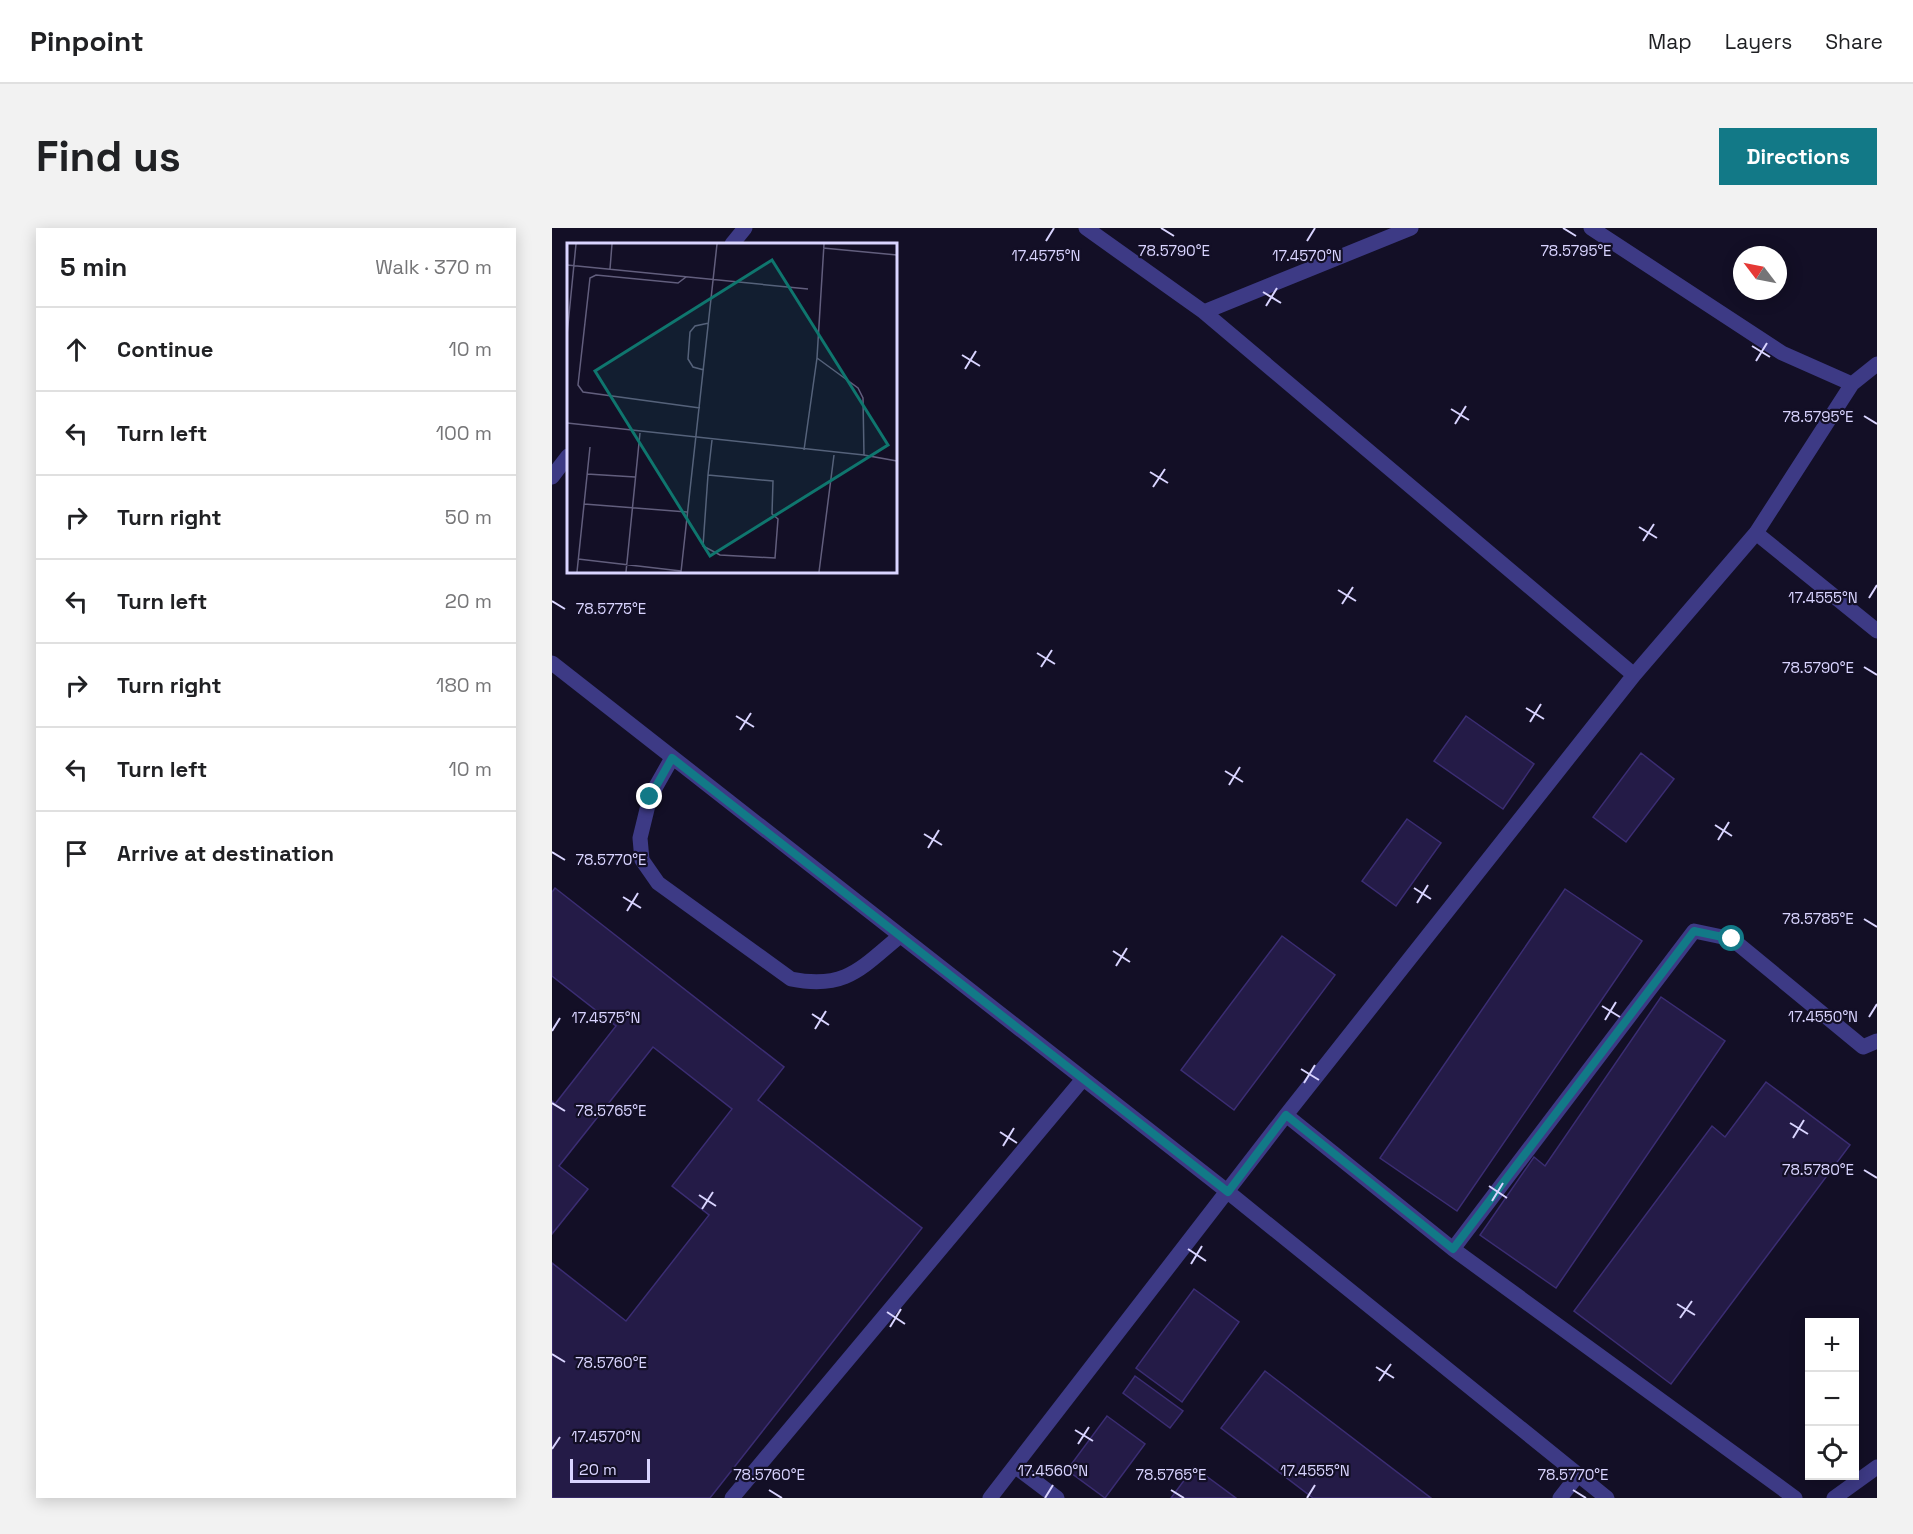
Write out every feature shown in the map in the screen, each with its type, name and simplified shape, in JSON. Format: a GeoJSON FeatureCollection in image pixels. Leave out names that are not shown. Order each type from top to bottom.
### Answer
{"type":"FeatureCollection","features":[{"type":"Feature","properties":{"kind":"street"},"geometry":{"type":"LineString","coordinates":[[733,243],[745,228]]}},
{"type":"Feature","properties":{"kind":"street"},"geometry":{"type":"LineString","coordinates":[[1086,228],[1204,312],[1634,675]]}},
{"type":"Feature","properties":{"kind":"street"},"geometry":{"type":"LineString","coordinates":[[1204,312],[1411,228]]}},
{"type":"Feature","properties":{"kind":"street"},"geometry":{"type":"LineString","coordinates":[[1591,228],[1782,353],[1852,384]]}},
{"type":"Feature","properties":{"kind":"street"},"geometry":{"type":"LineString","coordinates":[[990,1498],[1286,1115],[1634,675],[1756,533],[1852,384],[1877,364]]}},
{"type":"Feature","properties":{"kind":"street"},"geometry":{"type":"LineString","coordinates":[[552,477],[567,457]]}},
{"type":"Feature","properties":{"kind":"street"},"geometry":{"type":"LineString","coordinates":[[1756,533],[1877,631]]}},
{"type":"Feature","properties":{"kind":"street"},"geometry":{"type":"LineString","coordinates":[[552,663],[1228,1192],[1607,1498]]}},
{"type":"Feature","properties":{"kind":"street"},"geometry":{"type":"LineString","coordinates":[[672,758],[650,797],[640,838],[642,860],[658,883],[791,980],[816,984],[849,978],[900,936]]}},
{"type":"Feature","properties":{"kind":"street"},"geometry":{"type":"LineString","coordinates":[[1453,1249],[1694,931],[1732,939],[1863,1047],[1877,1041]]}},
{"type":"Feature","properties":{"kind":"street"},"geometry":{"type":"LineString","coordinates":[[732,1498],[1083,1079]]}},
{"type":"Feature","properties":{"kind":"street"},"geometry":{"type":"LineString","coordinates":[[1286,1115],[1453,1249],[1795,1498]]}},
{"type":"Feature","properties":{"kind":"street"},"geometry":{"type":"LineString","coordinates":[[1016,1467],[1057,1498]]}},
{"type":"Feature","properties":{"kind":"street"},"geometry":{"type":"LineString","coordinates":[[1834,1498],[1877,1467]]}},
{"type":"Feature","properties":{"kind":"street"},"geometry":{"type":"LineString","coordinates":[[1560,1498],[1578,1475]]}},
{"type":"Feature","properties":{"kind":"building"},"geometry":{"type":"Polygon","coordinates":[[[1466,716],[1534,764],[1503,809],[1434,761],[1466,716]]]}},
{"type":"Feature","properties":{"kind":"building"},"geometry":{"type":"Polygon","coordinates":[[[1641,753],[1674,779],[1626,842],[1593,817],[1641,753]]]}},
{"type":"Feature","properties":{"kind":"building"},"geometry":{"type":"Polygon","coordinates":[[[1407,819],[1441,843],[1396,906],[1362,881],[1407,819]]]}},
{"type":"Feature","properties":{"kind":"building"},"geometry":{"type":"Polygon","coordinates":[[[555,888],[784,1067],[758,1100],[922,1228],[710,1498],[552,1498],[552,1263],[626,1321],[709,1215],[672,1186],[732,1109],[653,1047],[559,1166],[588,1189],[552,1234],[552,1101],[555,1104],[616,1026],[552,976],[552,892],[555,888]]]}},
{"type":"Feature","properties":{"kind":"building"},"geometry":{"type":"Polygon","coordinates":[[[1565,889],[1642,941],[1457,1211],[1380,1158],[1565,889]]]}},
{"type":"Feature","properties":{"kind":"building"},"geometry":{"type":"Polygon","coordinates":[[[1282,936],[1335,975],[1234,1110],[1181,1070],[1282,936]]]}},
{"type":"Feature","properties":{"kind":"building"},"geometry":{"type":"Polygon","coordinates":[[[1661,997],[1725,1041],[1556,1288],[1480,1235],[1534,1157],[1545,1166],[1661,997]]]}},
{"type":"Feature","properties":{"kind":"building"},"geometry":{"type":"Polygon","coordinates":[[[1766,1082],[1850,1145],[1671,1384],[1574,1311],[1712,1126],[1725,1137],[1766,1082]]]}},
{"type":"Feature","properties":{"kind":"building"},"geometry":{"type":"Polygon","coordinates":[[[1194,1289],[1239,1322],[1182,1402],[1136,1368],[1194,1289]]]}},
{"type":"Feature","properties":{"kind":"building"},"geometry":{"type":"Polygon","coordinates":[[[1265,1371],[1431,1498],[1313,1498],[1221,1428],[1265,1371]]]}},
{"type":"Feature","properties":{"kind":"building"},"geometry":{"type":"Polygon","coordinates":[[[1135,1376],[1183,1411],[1170,1428],[1123,1393],[1135,1376]]]}},
{"type":"Feature","properties":{"kind":"building"},"geometry":{"type":"Polygon","coordinates":[[[1107,1416],[1145,1444],[1105,1498],[1067,1470],[1107,1416]]]}},
{"type":"Feature","properties":{"kind":"building"},"geometry":{"type":"Polygon","coordinates":[[[1194,1467],[1236,1498],[1171,1498],[1194,1467]]]}},
{"type":"Feature","properties":{"kind":"route"},"geometry":{"type":"LineString","coordinates":[[650,797],[672,758],[1228,1192],[1286,1115],[1453,1249],[1694,931],[1732,939]]}}]}
